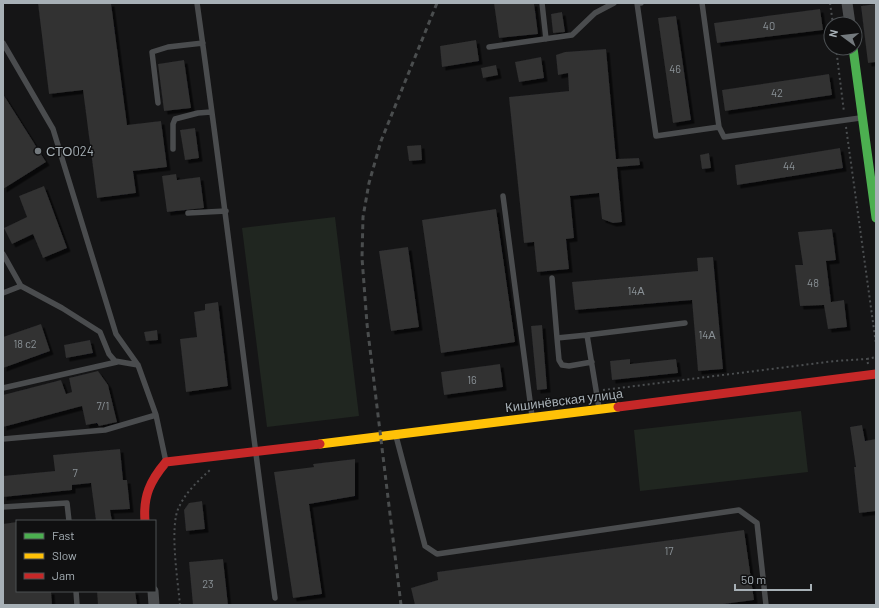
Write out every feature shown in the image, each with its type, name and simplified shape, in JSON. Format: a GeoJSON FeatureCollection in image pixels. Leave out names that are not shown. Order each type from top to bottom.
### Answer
{"type":"FeatureCollection","features":[{"type":"Feature","properties":{"kind":"street"},"geometry":{"type":"LineString","coordinates":[[847,3],[849,16]]}},
{"type":"Feature","properties":{"kind":"street"},"geometry":{"type":"LineString","coordinates":[[854,56],[876,218]]}},
{"type":"Feature","properties":{"kind":"street","name":"Кишинёвская улица"},"geometry":{"type":"LineString","coordinates":[[166,462],[396,435],[532,416],[876,374]]}},
{"type":"Feature","properties":{"kind":"street"},"geometry":{"type":"LineString","coordinates":[[145,520],[144,504],[152,477],[166,462]]}},
{"type":"Feature","properties":{"kind":"street"},"geometry":{"type":"LineString","coordinates":[[153,592],[154,605]]}},
{"type":"Feature","properties":{"kind":"lane"},"geometry":{"type":"LineString","coordinates":[[197,3],[226,211],[255,451],[275,598]]}},
{"type":"Feature","properties":{"kind":"lane"},"geometry":{"type":"LineString","coordinates":[[542,3],[546,39]]}},
{"type":"Feature","properties":{"kind":"lane"},"geometry":{"type":"LineString","coordinates":[[489,47],[572,35],[595,12],[614,3]]}},
{"type":"Feature","properties":{"kind":"lane"},"geometry":{"type":"LineString","coordinates":[[641,3],[637,3],[656,136],[719,127]]}},
{"type":"Feature","properties":{"kind":"lane"},"geometry":{"type":"LineString","coordinates":[[702,3],[719,127],[724,137],[863,118]]}},
{"type":"Feature","properties":{"kind":"lane"},"geometry":{"type":"LineString","coordinates":[[3,43],[53,129],[116,334],[138,365],[156,415],[166,462]]}},
{"type":"Feature","properties":{"kind":"lane"},"geometry":{"type":"LineString","coordinates":[[158,103],[152,52],[168,47],[202,43]]}},
{"type":"Feature","properties":{"kind":"lane"},"geometry":{"type":"LineString","coordinates":[[173,149],[173,124],[175,120],[198,113],[211,112]]}},
{"type":"Feature","properties":{"kind":"lane"},"geometry":{"type":"LineString","coordinates":[[503,196],[532,416]]}},
{"type":"Feature","properties":{"kind":"lane"},"geometry":{"type":"LineString","coordinates":[[188,213],[226,211]]}},
{"type":"Feature","properties":{"kind":"lane"},"geometry":{"type":"LineString","coordinates":[[3,254],[21,286],[62,308],[100,332],[109,354],[115,361]]}},
{"type":"Feature","properties":{"kind":"lane"},"geometry":{"type":"LineString","coordinates":[[552,278],[559,360],[562,365],[569,366],[592,362]]}},
{"type":"Feature","properties":{"kind":"lane"},"geometry":{"type":"LineString","coordinates":[[3,293],[21,286]]}},
{"type":"Feature","properties":{"kind":"lane"},"geometry":{"type":"LineString","coordinates":[[557,338],[685,323]]}},
{"type":"Feature","properties":{"kind":"lane"},"geometry":{"type":"LineString","coordinates":[[587,335],[599,408]]}},
{"type":"Feature","properties":{"kind":"lane"},"geometry":{"type":"LineString","coordinates":[[3,388],[115,361],[138,365]]}},
{"type":"Feature","properties":{"kind":"lane"},"geometry":{"type":"LineString","coordinates":[[3,439],[105,430],[156,415]]}},
{"type":"Feature","properties":{"kind":"lane"},"geometry":{"type":"LineString","coordinates":[[396,435],[425,546],[437,554],[739,510],[757,523],[766,605]]}},
{"type":"Feature","properties":{"kind":"lane"},"geometry":{"type":"LineString","coordinates":[[3,507],[67,503],[69,520]]}},
{"type":"Feature","properties":{"kind":"lane"},"geometry":{"type":"LineString","coordinates":[[76,592],[77,605]]}},
{"type":"Feature","properties":{"kind":"path"},"geometry":{"type":"LineString","coordinates":[[830,3],[832,16]]}},
{"type":"Feature","properties":{"kind":"path"},"geometry":{"type":"LineString","coordinates":[[837,56],[876,344]]}},
{"type":"Feature","properties":{"kind":"path"},"geometry":{"type":"LineString","coordinates":[[596,390],[835,361],[868,359]]}},
{"type":"Feature","properties":{"kind":"path"},"geometry":{"type":"LineString","coordinates":[[180,605],[174,527],[178,508],[193,486],[212,468]]}},
{"type":"Feature","properties":{"kind":"shaded area"},"geometry":{"type":"Polygon","coordinates":[[[335,217],[359,416],[267,427],[242,228],[335,217]]]}},
{"type":"Feature","properties":{"kind":"shaded area"},"geometry":{"type":"Polygon","coordinates":[[[801,411],[808,472],[640,491],[634,430],[801,411]]]}},
{"type":"Feature","properties":{"kind":"building"},"geometry":{"type":"Polygon","coordinates":[[[38,3],[111,3],[127,125],[161,121],[167,167],[133,171],[136,193],[97,198],[83,90],[49,94],[38,3]]]}},
{"type":"Feature","properties":{"kind":"building"},"geometry":{"type":"Polygon","coordinates":[[[494,3],[534,3],[538,34],[499,38],[494,3]]]}},
{"type":"Feature","properties":{"kind":"building"},"geometry":{"type":"Polygon","coordinates":[[[876,4],[876,62],[868,63],[861,6],[876,4]]]}},
{"type":"Feature","properties":{"kind":"building"},"geometry":{"type":"Polygon","coordinates":[[[820,9],[823,30],[717,43],[714,23],[820,9]]]}},
{"type":"Feature","properties":{"kind":"building"},"geometry":{"type":"Polygon","coordinates":[[[562,12],[565,32],[553,33],[551,14],[562,12]]]}},
{"type":"Feature","properties":{"kind":"building"},"geometry":{"type":"Polygon","coordinates":[[[676,16],[691,120],[673,123],[658,18],[676,16]]]}},
{"type":"Feature","properties":{"kind":"building"},"geometry":{"type":"Polygon","coordinates":[[[476,40],[479,61],[442,67],[440,46],[476,40]]]}},
{"type":"Feature","properties":{"kind":"building"},"geometry":{"type":"Polygon","coordinates":[[[606,49],[616,159],[639,158],[640,165],[617,167],[622,222],[613,223],[602,219],[599,193],[570,196],[574,238],[566,239],[569,269],[537,272],[534,242],[524,243],[509,97],[569,91],[568,73],[558,75],[556,55],[565,52],[606,49]]]}},
{"type":"Feature","properties":{"kind":"building"},"geometry":{"type":"Polygon","coordinates":[[[541,57],[544,78],[519,82],[515,62],[541,57]]]}},
{"type":"Feature","properties":{"kind":"building"},"geometry":{"type":"Polygon","coordinates":[[[184,60],[191,108],[164,111],[158,64],[184,60]]]}},
{"type":"Feature","properties":{"kind":"building"},"geometry":{"type":"Polygon","coordinates":[[[496,65],[498,75],[483,78],[481,68],[496,65]]]}},
{"type":"Feature","properties":{"kind":"building"},"geometry":{"type":"Polygon","coordinates":[[[829,74],[832,95],[725,111],[722,90],[829,74]]]}},
{"type":"Feature","properties":{"kind":"building"},"geometry":{"type":"Polygon","coordinates":[[[3,94],[46,162],[3,189],[3,94]]]}},
{"type":"Feature","properties":{"kind":"building"},"geometry":{"type":"Polygon","coordinates":[[[195,128],[199,158],[185,160],[180,130],[195,128]]]}},
{"type":"Feature","properties":{"kind":"building"},"geometry":{"type":"Polygon","coordinates":[[[421,145],[422,160],[409,161],[407,146],[421,145]]]}},
{"type":"Feature","properties":{"kind":"building"},"geometry":{"type":"Polygon","coordinates":[[[840,148],[843,168],[737,185],[735,165],[840,148]]]}},
{"type":"Feature","properties":{"kind":"building"},"geometry":{"type":"Polygon","coordinates":[[[709,153],[711,168],[702,169],[700,155],[709,153]]]}},
{"type":"Feature","properties":{"kind":"building"},"geometry":{"type":"Polygon","coordinates":[[[176,174],[177,180],[200,177],[204,208],[167,212],[162,176],[176,174]]]}},
{"type":"Feature","properties":{"kind":"building"},"geometry":{"type":"Polygon","coordinates":[[[44,186],[67,248],[43,258],[33,234],[12,244],[4,228],[27,217],[19,196],[44,186]]]}},
{"type":"Feature","properties":{"kind":"building"},"geometry":{"type":"Polygon","coordinates":[[[496,209],[515,342],[441,353],[422,220],[496,209]]]}},
{"type":"Feature","properties":{"kind":"building"},"geometry":{"type":"Polygon","coordinates":[[[832,229],[836,260],[826,261],[831,302],[844,300],[847,327],[828,329],[824,305],[800,306],[795,265],[803,265],[798,232],[832,229]]]}},
{"type":"Feature","properties":{"kind":"building"},"geometry":{"type":"Polygon","coordinates":[[[408,247],[419,327],[391,331],[379,251],[408,247]]]}},
{"type":"Feature","properties":{"kind":"building"},"geometry":{"type":"Polygon","coordinates":[[[713,257],[723,369],[698,371],[692,300],[575,310],[572,282],[698,271],[697,258],[713,257]]]}},
{"type":"Feature","properties":{"kind":"building"},"geometry":{"type":"Polygon","coordinates":[[[218,302],[228,386],[186,392],[180,339],[197,337],[194,312],[205,310],[205,304],[218,302]]]}},
{"type":"Feature","properties":{"kind":"building"},"geometry":{"type":"Polygon","coordinates":[[[41,324],[50,351],[3,368],[3,337],[41,324]]]}},
{"type":"Feature","properties":{"kind":"building"},"geometry":{"type":"Polygon","coordinates":[[[542,325],[547,389],[537,390],[531,326],[542,325]]]}},
{"type":"Feature","properties":{"kind":"building"},"geometry":{"type":"Polygon","coordinates":[[[157,330],[158,340],[146,341],[144,332],[157,330]]]}},
{"type":"Feature","properties":{"kind":"building"},"geometry":{"type":"Polygon","coordinates":[[[90,340],[93,353],[66,358],[64,345],[90,340]]]}},
{"type":"Feature","properties":{"kind":"building"},"geometry":{"type":"Polygon","coordinates":[[[630,359],[630,364],[676,359],[678,373],[612,380],[610,361],[630,359]]]}},
{"type":"Feature","properties":{"kind":"building"},"geometry":{"type":"Polygon","coordinates":[[[500,364],[503,387],[444,395],[441,372],[500,364]]]}},
{"type":"Feature","properties":{"kind":"building"},"geometry":{"type":"Polygon","coordinates":[[[98,371],[108,385],[117,422],[99,426],[97,423],[86,425],[82,406],[3,427],[3,395],[61,380],[66,394],[72,392],[69,378],[98,371]]]}},
{"type":"Feature","properties":{"kind":"building"},"geometry":{"type":"Polygon","coordinates":[[[862,425],[865,441],[876,439],[876,511],[859,513],[854,467],[856,467],[850,427],[862,425]]]}},
{"type":"Feature","properties":{"kind":"building"},"geometry":{"type":"Polygon","coordinates":[[[120,449],[123,480],[127,480],[130,509],[110,510],[112,520],[96,520],[91,483],[72,485],[72,490],[3,497],[3,476],[55,471],[53,455],[120,449]]]}},
{"type":"Feature","properties":{"kind":"building"},"geometry":{"type":"Polygon","coordinates":[[[355,459],[355,496],[309,504],[322,594],[293,598],[274,472],[314,467],[313,464],[355,459]]]}},
{"type":"Feature","properties":{"kind":"building"},"geometry":{"type":"Polygon","coordinates":[[[202,501],[205,529],[186,531],[184,510],[189,503],[202,501]]]}},
{"type":"Feature","properties":{"kind":"building"},"geometry":{"type":"Polygon","coordinates":[[[16,522],[16,592],[51,592],[52,605],[3,605],[3,524],[16,522]]]}},
{"type":"Feature","properties":{"kind":"building"},"geometry":{"type":"Polygon","coordinates":[[[744,530],[754,600],[716,605],[415,605],[411,588],[438,580],[437,572],[744,530]]]}},
{"type":"Feature","properties":{"kind":"building"},"geometry":{"type":"Polygon","coordinates":[[[223,559],[228,605],[193,605],[189,562],[223,559]]]}},
{"type":"Feature","properties":{"kind":"building"},"geometry":{"type":"Polygon","coordinates":[[[97,592],[135,592],[137,605],[98,605],[97,592]]]}},
{"type":"Feature","properties":{"kind":"railway"},"geometry":{"type":"LineString","coordinates":[[401,605],[367,324],[362,258],[363,217],[369,183],[381,141],[437,3]]}},
{"type":"Feature","properties":{"kind":"traffic: fast"},"geometry":{"type":"LineString","coordinates":[[854,56],[876,218]]}},
{"type":"Feature","properties":{"kind":"traffic: slow"},"geometry":{"type":"LineString","coordinates":[[320,444],[618,407]]}},
{"type":"Feature","properties":{"kind":"traffic: jam"},"geometry":{"type":"LineString","coordinates":[[618,407],[876,374]]}},
{"type":"Feature","properties":{"kind":"traffic: jam"},"geometry":{"type":"LineString","coordinates":[[145,520],[145,504],[149,489],[166,462],[320,444]]}},
{"type":"Feature","properties":{"kind":"place","name":"СТО024"},"geometry":{"type":"Point","coordinates":[38,151]}}]}
